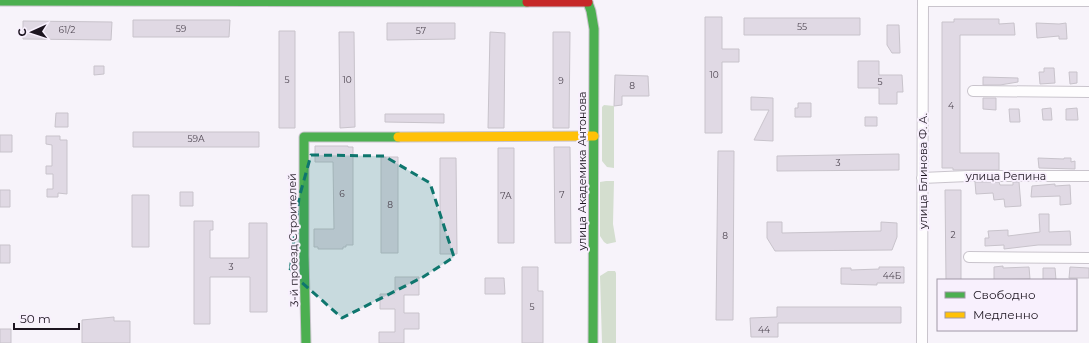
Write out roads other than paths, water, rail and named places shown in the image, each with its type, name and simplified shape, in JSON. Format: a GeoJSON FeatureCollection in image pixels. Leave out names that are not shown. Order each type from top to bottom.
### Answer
{"type":"FeatureCollection","features":[{"type":"Feature","properties":{"kind":"street"},"geometry":{"type":"LineString","coordinates":[[923,0],[1089,0]]}},
{"type":"Feature","properties":{"kind":"street","name":"улица Блинова Ф. А."},"geometry":{"type":"LineString","coordinates":[[922,343],[923,0]]}},
{"type":"Feature","properties":{"kind":"street"},"geometry":{"type":"LineString","coordinates":[[0,1],[587,1]]}},
{"type":"Feature","properties":{"kind":"street","name":"улица Академика Антонова"},"geometry":{"type":"LineString","coordinates":[[587,1],[591,11],[594,29],[593,343]]}},
{"type":"Feature","properties":{"kind":"street"},"geometry":{"type":"LineString","coordinates":[[973,91],[1089,92]]}},
{"type":"Feature","properties":{"kind":"street","name":"3-й проезд Строителей"},"geometry":{"type":"LineString","coordinates":[[306,343],[304,137],[594,136]]}},
{"type":"Feature","properties":{"kind":"street","name":"улица Репина"},"geometry":{"type":"LineString","coordinates":[[922,178],[968,176],[1089,176]]}},
{"type":"Feature","properties":{"kind":"street"},"geometry":{"type":"LineString","coordinates":[[969,257],[1089,258]]}}]}
